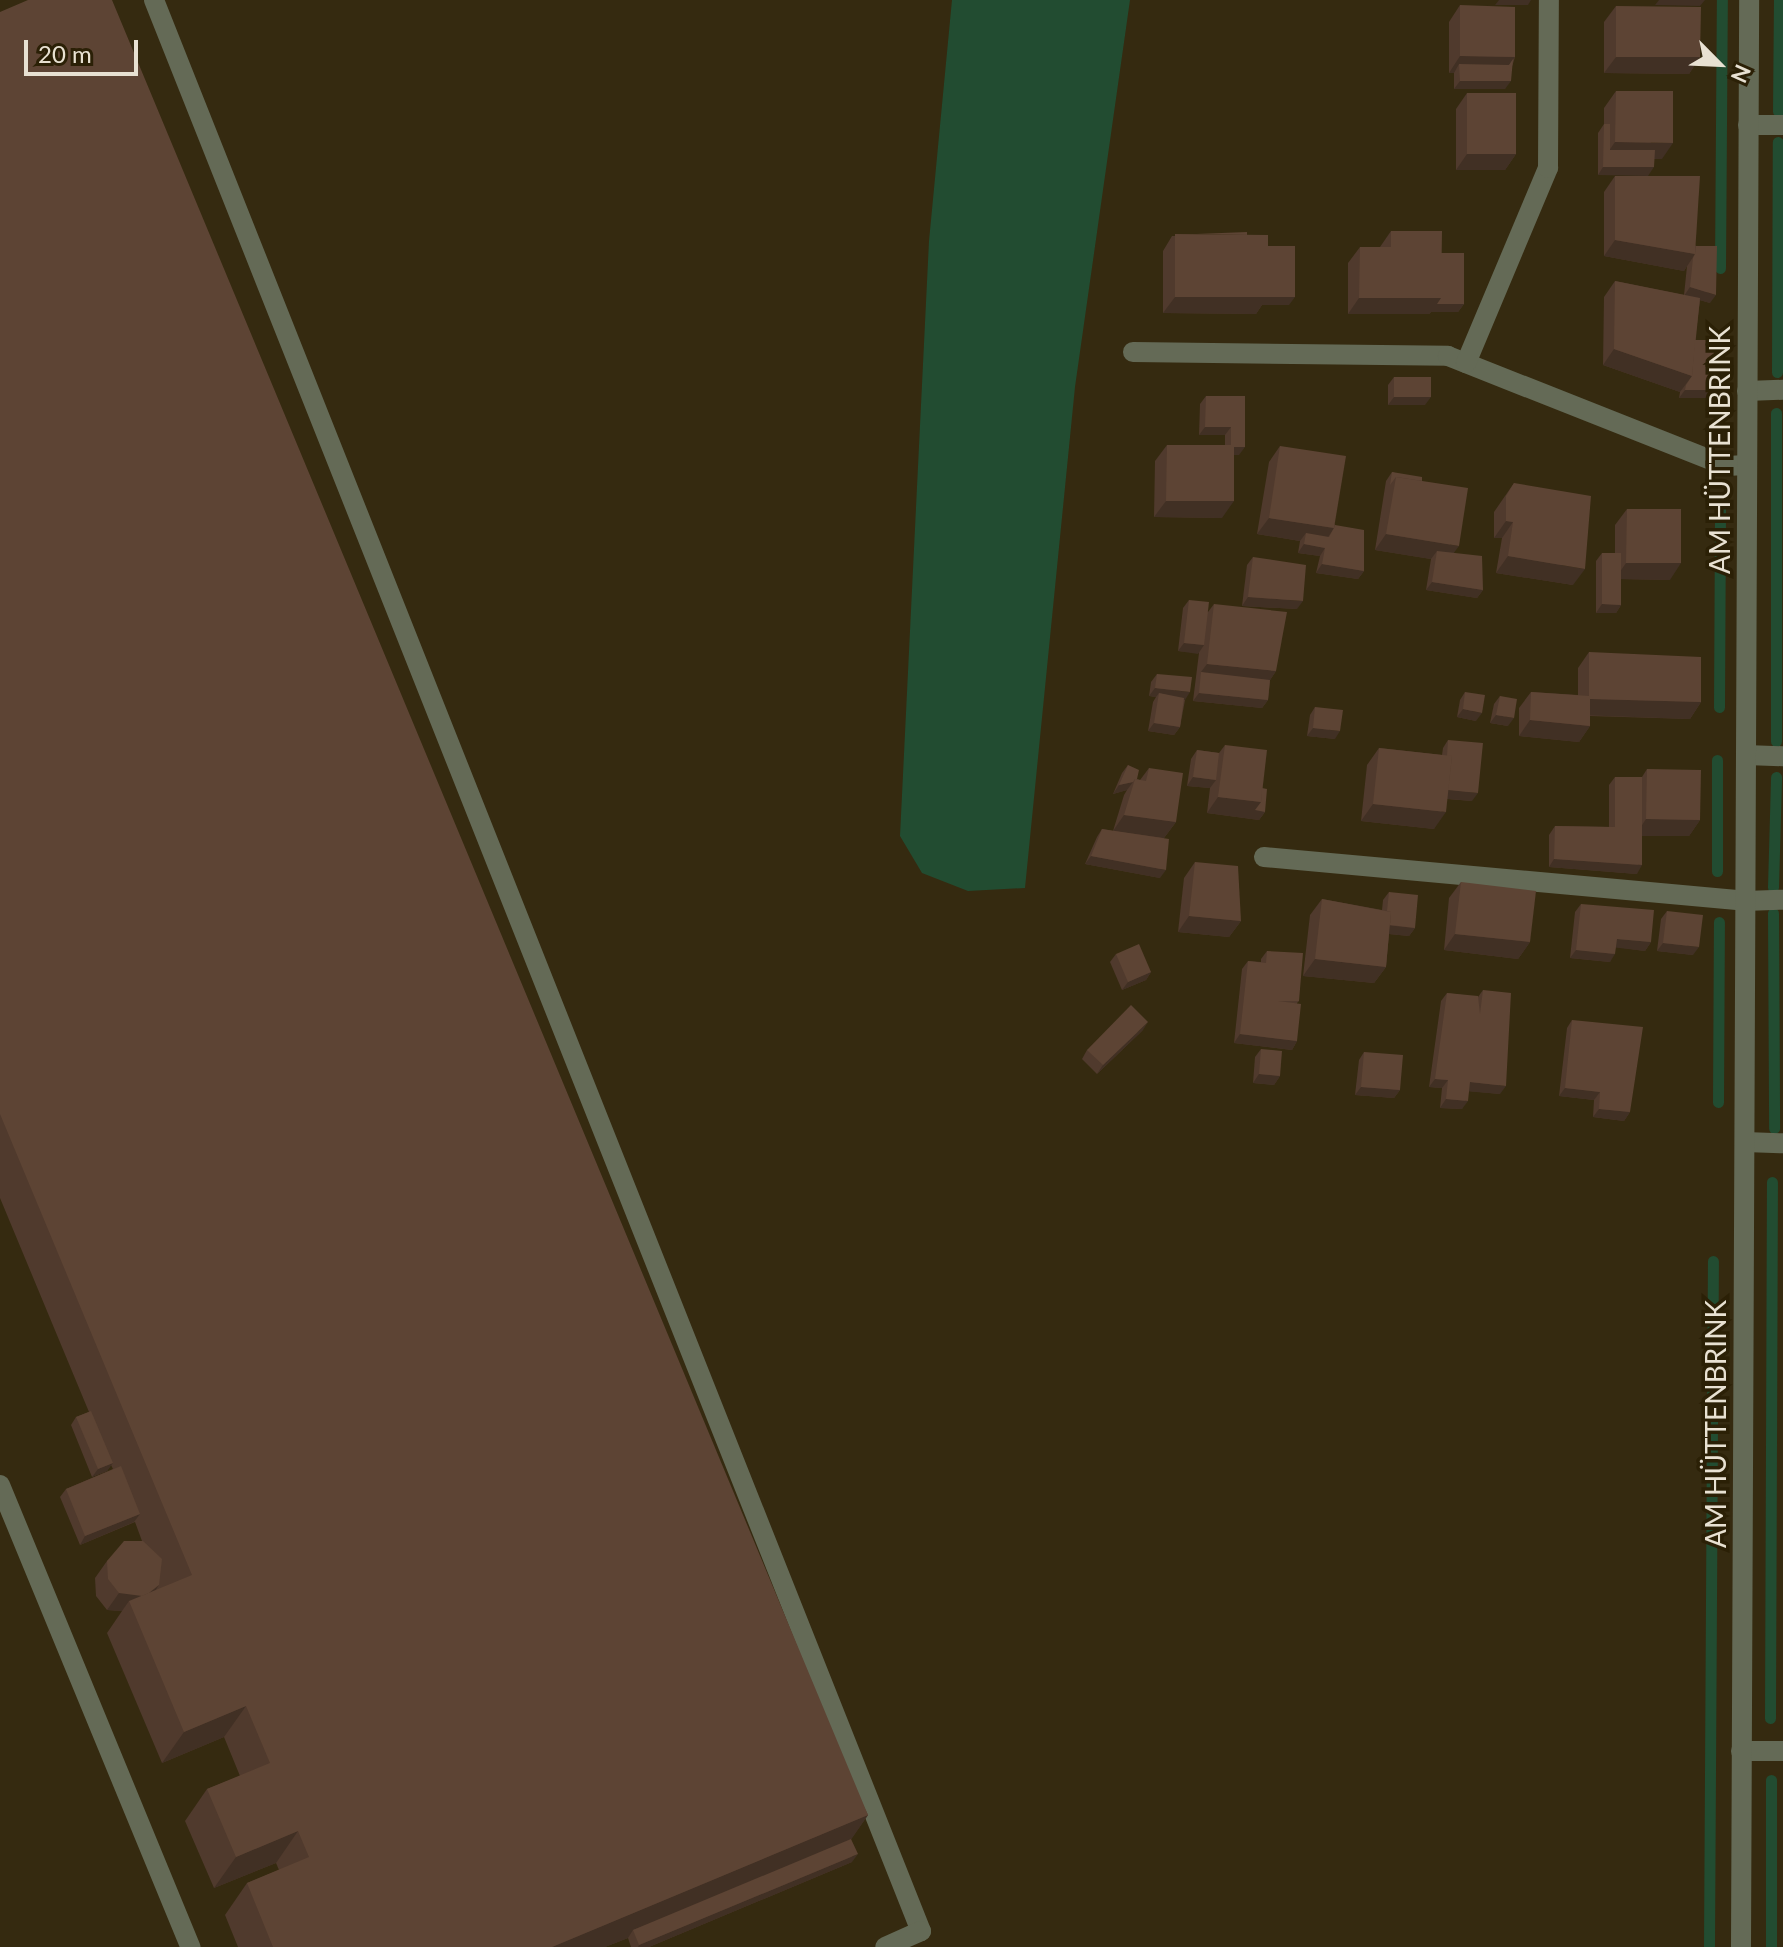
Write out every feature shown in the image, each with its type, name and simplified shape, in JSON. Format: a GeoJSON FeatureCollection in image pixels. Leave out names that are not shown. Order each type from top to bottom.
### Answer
{"type":"FeatureCollection","features":[{"type":"Feature","properties":{"kind":"street"},"geometry":{"type":"LineString","coordinates":[[154,0],[921,1931],[885,1947]]}},
{"type":"Feature","properties":{"kind":"street"},"geometry":{"type":"LineString","coordinates":[[1466,363],[1548,168],[1549,0]]}},
{"type":"Feature","properties":{"kind":"street","name":"AM HÜTTENBRINK"},"geometry":{"type":"LineString","coordinates":[[1741,1947],[1749,0]]}},
{"type":"Feature","properties":{"kind":"street"},"geometry":{"type":"LineString","coordinates":[[1748,125],[1783,125]]}},
{"type":"Feature","properties":{"kind":"street"},"geometry":{"type":"LineString","coordinates":[[1133,352],[1448,356],[1726,466],[1747,465]]}},
{"type":"Feature","properties":{"kind":"street"},"geometry":{"type":"LineString","coordinates":[[1747,391],[1783,390]]}},
{"type":"Feature","properties":{"kind":"street"},"geometry":{"type":"LineString","coordinates":[[1746,755],[1783,756]]}},
{"type":"Feature","properties":{"kind":"street"},"geometry":{"type":"LineString","coordinates":[[1264,857],[1745,901],[1783,900]]}},
{"type":"Feature","properties":{"kind":"street"},"geometry":{"type":"LineString","coordinates":[[1745,1142],[1783,1143]]}},
{"type":"Feature","properties":{"kind":"street"},"geometry":{"type":"LineString","coordinates":[[0,1485],[190,1947]]}},
{"type":"Feature","properties":{"kind":"street"},"geometry":{"type":"LineString","coordinates":[[1741,1751],[1783,1751]]}},
{"type":"Feature","properties":{"kind":"shaded area"},"geometry":{"type":"Polygon","coordinates":[[[952,0],[1130,0],[1075,387],[1025,888],[968,891],[922,873],[900,836],[929,241],[952,0]]]}},
{"type":"Feature","properties":{"kind":"building"},"geometry":{"type":"Polygon","coordinates":[[[28,0],[112,0],[868,1815],[552,1947],[273,1947],[247,1883],[309,1857],[298,1831],[236,1857],[207,1789],[270,1763],[246,1706],[184,1732],[129,1601],[192,1575],[0,1114],[0,12],[28,0]]]}},
{"type":"Feature","properties":{"kind":"building"},"geometry":{"type":"Polygon","coordinates":[[[1460,5],[1515,7],[1515,57],[1460,56],[1460,5]]]}},
{"type":"Feature","properties":{"kind":"building"},"geometry":{"type":"Polygon","coordinates":[[[1616,6],[1701,7],[1700,57],[1616,57],[1616,6]]]}},
{"type":"Feature","properties":{"kind":"building"},"geometry":{"type":"Polygon","coordinates":[[[1513,59],[1511,81],[1460,81],[1459,64],[1509,65],[1513,59]]]}},
{"type":"Feature","properties":{"kind":"building"},"geometry":{"type":"Polygon","coordinates":[[[1616,91],[1673,91],[1673,143],[1615,142],[1616,91]]]}},
{"type":"Feature","properties":{"kind":"building"},"geometry":{"type":"Polygon","coordinates":[[[1467,93],[1516,93],[1516,154],[1467,154],[1467,93]]]}},
{"type":"Feature","properties":{"kind":"building"},"geometry":{"type":"Polygon","coordinates":[[[1604,124],[1610,124],[1610,150],[1655,150],[1654,167],[1603,167],[1604,124]]]}},
{"type":"Feature","properties":{"kind":"building"},"geometry":{"type":"Polygon","coordinates":[[[1615,176],[1700,176],[1695,254],[1615,240],[1615,176]]]}},
{"type":"Feature","properties":{"kind":"building"},"geometry":{"type":"Polygon","coordinates":[[[1391,231],[1442,231],[1441,298],[1359,298],[1360,247],[1391,247],[1391,231]]]}},
{"type":"Feature","properties":{"kind":"building"},"geometry":{"type":"Polygon","coordinates":[[[1247,232],[1247,235],[1196,234],[1247,232]]]}},
{"type":"Feature","properties":{"kind":"building"},"geometry":{"type":"Polygon","coordinates":[[[1175,234],[1268,235],[1268,297],[1175,297],[1175,234]]]}},
{"type":"Feature","properties":{"kind":"building"},"geometry":{"type":"Polygon","coordinates":[[[1268,246],[1295,246],[1295,297],[1268,297],[1268,246]]]}},
{"type":"Feature","properties":{"kind":"building"},"geometry":{"type":"Polygon","coordinates":[[[1696,246],[1717,246],[1716,295],[1690,287],[1696,246]]]}},
{"type":"Feature","properties":{"kind":"building"},"geometry":{"type":"Polygon","coordinates":[[[1441,253],[1464,253],[1464,304],[1437,304],[1441,298],[1441,253]]]}},
{"type":"Feature","properties":{"kind":"building"},"geometry":{"type":"Polygon","coordinates":[[[1615,281],[1700,298],[1692,376],[1614,349],[1615,281]]]}},
{"type":"Feature","properties":{"kind":"building"},"geometry":{"type":"Polygon","coordinates":[[[1695,340],[1716,340],[1716,390],[1685,390],[1692,376],[1695,340]]]}},
{"type":"Feature","properties":{"kind":"building"},"geometry":{"type":"Polygon","coordinates":[[[1394,377],[1431,377],[1431,397],[1394,397],[1394,377]]]}},
{"type":"Feature","properties":{"kind":"building"},"geometry":{"type":"Polygon","coordinates":[[[1206,396],[1245,396],[1245,447],[1231,445],[1231,427],[1205,427],[1206,396]]]}},
{"type":"Feature","properties":{"kind":"building"},"geometry":{"type":"Polygon","coordinates":[[[1167,445],[1234,445],[1234,501],[1166,501],[1167,445]]]}},
{"type":"Feature","properties":{"kind":"building"},"geometry":{"type":"Polygon","coordinates":[[[1280,446],[1346,456],[1334,528],[1269,518],[1280,446]]]}},
{"type":"Feature","properties":{"kind":"building"},"geometry":{"type":"Polygon","coordinates":[[[1392,472],[1422,477],[1422,481],[1396,477],[1390,485],[1392,472]]]}},
{"type":"Feature","properties":{"kind":"building"},"geometry":{"type":"Polygon","coordinates":[[[1396,477],[1468,488],[1459,546],[1386,534],[1396,477]]]}},
{"type":"Feature","properties":{"kind":"building"},"geometry":{"type":"Polygon","coordinates":[[[1514,483],[1591,496],[1585,569],[1508,556],[1513,522],[1506,521],[1506,496],[1514,483]]]}},
{"type":"Feature","properties":{"kind":"building"},"geometry":{"type":"Polygon","coordinates":[[[1627,509],[1681,509],[1681,563],[1626,563],[1627,509]]]}},
{"type":"Feature","properties":{"kind":"building"},"geometry":{"type":"Polygon","coordinates":[[[1335,525],[1364,530],[1364,571],[1322,564],[1325,548],[1304,544],[1306,533],[1329,537],[1335,525]]]}},
{"type":"Feature","properties":{"kind":"building"},"geometry":{"type":"Polygon","coordinates":[[[1437,551],[1482,556],[1483,590],[1432,582],[1437,551]]]}},
{"type":"Feature","properties":{"kind":"building"},"geometry":{"type":"Polygon","coordinates":[[[1602,553],[1621,553],[1621,605],[1602,604],[1602,553]]]}},
{"type":"Feature","properties":{"kind":"building"},"geometry":{"type":"Polygon","coordinates":[[[1253,557],[1306,565],[1303,601],[1248,597],[1253,557]]]}},
{"type":"Feature","properties":{"kind":"building"},"geometry":{"type":"Polygon","coordinates":[[[1189,600],[1209,602],[1204,645],[1184,643],[1189,600]]]}},
{"type":"Feature","properties":{"kind":"building"},"geometry":{"type":"Polygon","coordinates":[[[1214,604],[1287,612],[1276,671],[1207,664],[1214,604]]]}},
{"type":"Feature","properties":{"kind":"building"},"geometry":{"type":"Polygon","coordinates":[[[1589,652],[1701,657],[1701,702],[1590,699],[1590,726],[1530,720],[1531,692],[1589,696],[1589,652]]]}},
{"type":"Feature","properties":{"kind":"building"},"geometry":{"type":"Polygon","coordinates":[[[1201,672],[1270,680],[1268,700],[1199,693],[1201,672]]]}},
{"type":"Feature","properties":{"kind":"building"},"geometry":{"type":"Polygon","coordinates":[[[1157,674],[1192,677],[1190,692],[1155,688],[1157,674]]]}},
{"type":"Feature","properties":{"kind":"building"},"geometry":{"type":"Polygon","coordinates":[[[1465,692],[1485,695],[1482,713],[1463,709],[1465,692]]]}},
{"type":"Feature","properties":{"kind":"building"},"geometry":{"type":"Polygon","coordinates":[[[1159,693],[1184,698],[1180,727],[1154,723],[1159,693]]]}},
{"type":"Feature","properties":{"kind":"building"},"geometry":{"type":"Polygon","coordinates":[[[1500,696],[1517,699],[1514,718],[1496,715],[1500,696]]]}},
{"type":"Feature","properties":{"kind":"building"},"geometry":{"type":"Polygon","coordinates":[[[1315,707],[1343,710],[1340,731],[1313,728],[1315,707]]]}},
{"type":"Feature","properties":{"kind":"building"},"geometry":{"type":"Polygon","coordinates":[[[1448,740],[1483,743],[1478,793],[1448,790],[1452,756],[1447,756],[1448,740]]]}},
{"type":"Feature","properties":{"kind":"building"},"geometry":{"type":"Polygon","coordinates":[[[1225,745],[1267,750],[1261,802],[1218,797],[1225,745]]]}},
{"type":"Feature","properties":{"kind":"building"},"geometry":{"type":"Polygon","coordinates":[[[1379,748],[1452,756],[1446,812],[1373,804],[1379,748]]]}},
{"type":"Feature","properties":{"kind":"building"},"geometry":{"type":"Polygon","coordinates":[[[1197,750],[1219,753],[1216,780],[1193,777],[1197,750]]]}},
{"type":"Feature","properties":{"kind":"building"},"geometry":{"type":"Polygon","coordinates":[[[1128,765],[1139,770],[1137,779],[1119,785],[1128,765]]]}},
{"type":"Feature","properties":{"kind":"building"},"geometry":{"type":"Polygon","coordinates":[[[1149,768],[1183,773],[1176,822],[1124,815],[1135,779],[1146,781],[1149,768]]]}},
{"type":"Feature","properties":{"kind":"building"},"geometry":{"type":"Polygon","coordinates":[[[1647,769],[1701,770],[1700,820],[1646,819],[1647,769]]]}},
{"type":"Feature","properties":{"kind":"building"},"geometry":{"type":"Polygon","coordinates":[[[1615,777],[1642,777],[1642,865],[1554,859],[1555,826],[1615,827],[1615,777]]]}},
{"type":"Feature","properties":{"kind":"building"},"geometry":{"type":"Polygon","coordinates":[[[1262,788],[1267,789],[1265,812],[1255,810],[1261,802],[1262,788]]]}},
{"type":"Feature","properties":{"kind":"building"},"geometry":{"type":"Polygon","coordinates":[[[1102,829],[1169,839],[1166,870],[1091,856],[1102,829]]]}},
{"type":"Feature","properties":{"kind":"building"},"geometry":{"type":"Polygon","coordinates":[[[1195,862],[1238,866],[1241,921],[1189,916],[1195,862]]]}},
{"type":"Feature","properties":{"kind":"building"},"geometry":{"type":"Polygon","coordinates":[[[1461,882],[1536,891],[1530,942],[1455,934],[1461,882]]]}},
{"type":"Feature","properties":{"kind":"building"},"geometry":{"type":"Polygon","coordinates":[[[1389,892],[1418,895],[1415,928],[1390,925],[1391,912],[1387,911],[1389,892]]]}},
{"type":"Feature","properties":{"kind":"building"},"geometry":{"type":"Polygon","coordinates":[[[1322,899],[1391,912],[1386,967],[1315,959],[1322,899]]]}},
{"type":"Feature","properties":{"kind":"building"},"geometry":{"type":"Polygon","coordinates":[[[1581,904],[1654,910],[1651,942],[1617,939],[1615,954],[1576,950],[1581,904]]]}},
{"type":"Feature","properties":{"kind":"building"},"geometry":{"type":"Polygon","coordinates":[[[1667,911],[1703,915],[1699,947],[1663,943],[1667,911]]]}},
{"type":"Feature","properties":{"kind":"building"},"geometry":{"type":"Polygon","coordinates":[[[1139,944],[1151,972],[1128,982],[1116,954],[1139,944]]]}},
{"type":"Feature","properties":{"kind":"building"},"geometry":{"type":"Polygon","coordinates":[[[1267,951],[1303,953],[1299,1001],[1278,1001],[1301,1004],[1297,1041],[1240,1034],[1248,961],[1266,963],[1267,951]]]}},
{"type":"Feature","properties":{"kind":"building"},"geometry":{"type":"Polygon","coordinates":[[[1483,990],[1511,993],[1506,1086],[1470,1082],[1468,1101],[1446,1099],[1448,1080],[1435,1079],[1447,993],[1478,996],[1480,1014],[1483,990]]]}},
{"type":"Feature","properties":{"kind":"building"},"geometry":{"type":"Polygon","coordinates":[[[1131,1005],[1148,1022],[1103,1065],[1087,1050],[1131,1005]]]}},
{"type":"Feature","properties":{"kind":"building"},"geometry":{"type":"Polygon","coordinates":[[[1572,1020],[1643,1027],[1630,1112],[1599,1109],[1600,1092],[1565,1088],[1572,1020]]]}},
{"type":"Feature","properties":{"kind":"building"},"geometry":{"type":"Polygon","coordinates":[[[1261,1049],[1282,1051],[1280,1076],[1259,1074],[1261,1049]]]}},
{"type":"Feature","properties":{"kind":"building"},"geometry":{"type":"Polygon","coordinates":[[[1364,1052],[1403,1055],[1400,1090],[1361,1087],[1364,1052]]]}},
{"type":"Feature","properties":{"kind":"building"},"geometry":{"type":"Polygon","coordinates":[[[91,1411],[113,1463],[98,1469],[76,1417],[91,1411]]]}},
{"type":"Feature","properties":{"kind":"building"},"geometry":{"type":"Polygon","coordinates":[[[121,1466],[140,1514],[85,1536],[66,1489],[121,1466]]]}},
{"type":"Feature","properties":{"kind":"building"},"geometry":{"type":"Polygon","coordinates":[[[124,1541],[143,1541],[162,1559],[159,1585],[142,1596],[119,1593],[108,1579],[107,1561],[124,1541]]]}},
{"type":"Feature","properties":{"kind":"building"},"geometry":{"type":"Polygon","coordinates":[[[851,1839],[858,1854],[639,1945],[633,1930],[851,1839]]]}},
{"type":"Feature","properties":{"kind":"waterway"},"geometry":{"type":"LineString","coordinates":[[1720,268],[1722,0]]}},
{"type":"Feature","properties":{"kind":"waterway"},"geometry":{"type":"LineString","coordinates":[[1778,111],[1779,0]]}},
{"type":"Feature","properties":{"kind":"waterway"},"geometry":{"type":"LineString","coordinates":[[1777,372],[1778,142]]}},
{"type":"Feature","properties":{"kind":"waterway"},"geometry":{"type":"LineString","coordinates":[[1776,413],[1776,741]]}},
{"type":"Feature","properties":{"kind":"waterway"},"geometry":{"type":"LineString","coordinates":[[1719,707],[1720,505]]}},
{"type":"Feature","properties":{"kind":"waterway"},"geometry":{"type":"LineString","coordinates":[[1717,760],[1717,871]]}},
{"type":"Feature","properties":{"kind":"waterway"},"geometry":{"type":"LineString","coordinates":[[1773,887],[1776,777]]}},
{"type":"Feature","properties":{"kind":"waterway"},"geometry":{"type":"LineString","coordinates":[[1773,913],[1774,1128]]}},
{"type":"Feature","properties":{"kind":"waterway"},"geometry":{"type":"LineString","coordinates":[[1718,1102],[1719,922]]}},
{"type":"Feature","properties":{"kind":"waterway"},"geometry":{"type":"LineString","coordinates":[[1770,1718],[1772,1182]]}},
{"type":"Feature","properties":{"kind":"waterway"},"geometry":{"type":"LineString","coordinates":[[1709,1947],[1713,1261]]}},
{"type":"Feature","properties":{"kind":"waterway"},"geometry":{"type":"LineString","coordinates":[[1771,1780],[1771,1947]]}}]}
